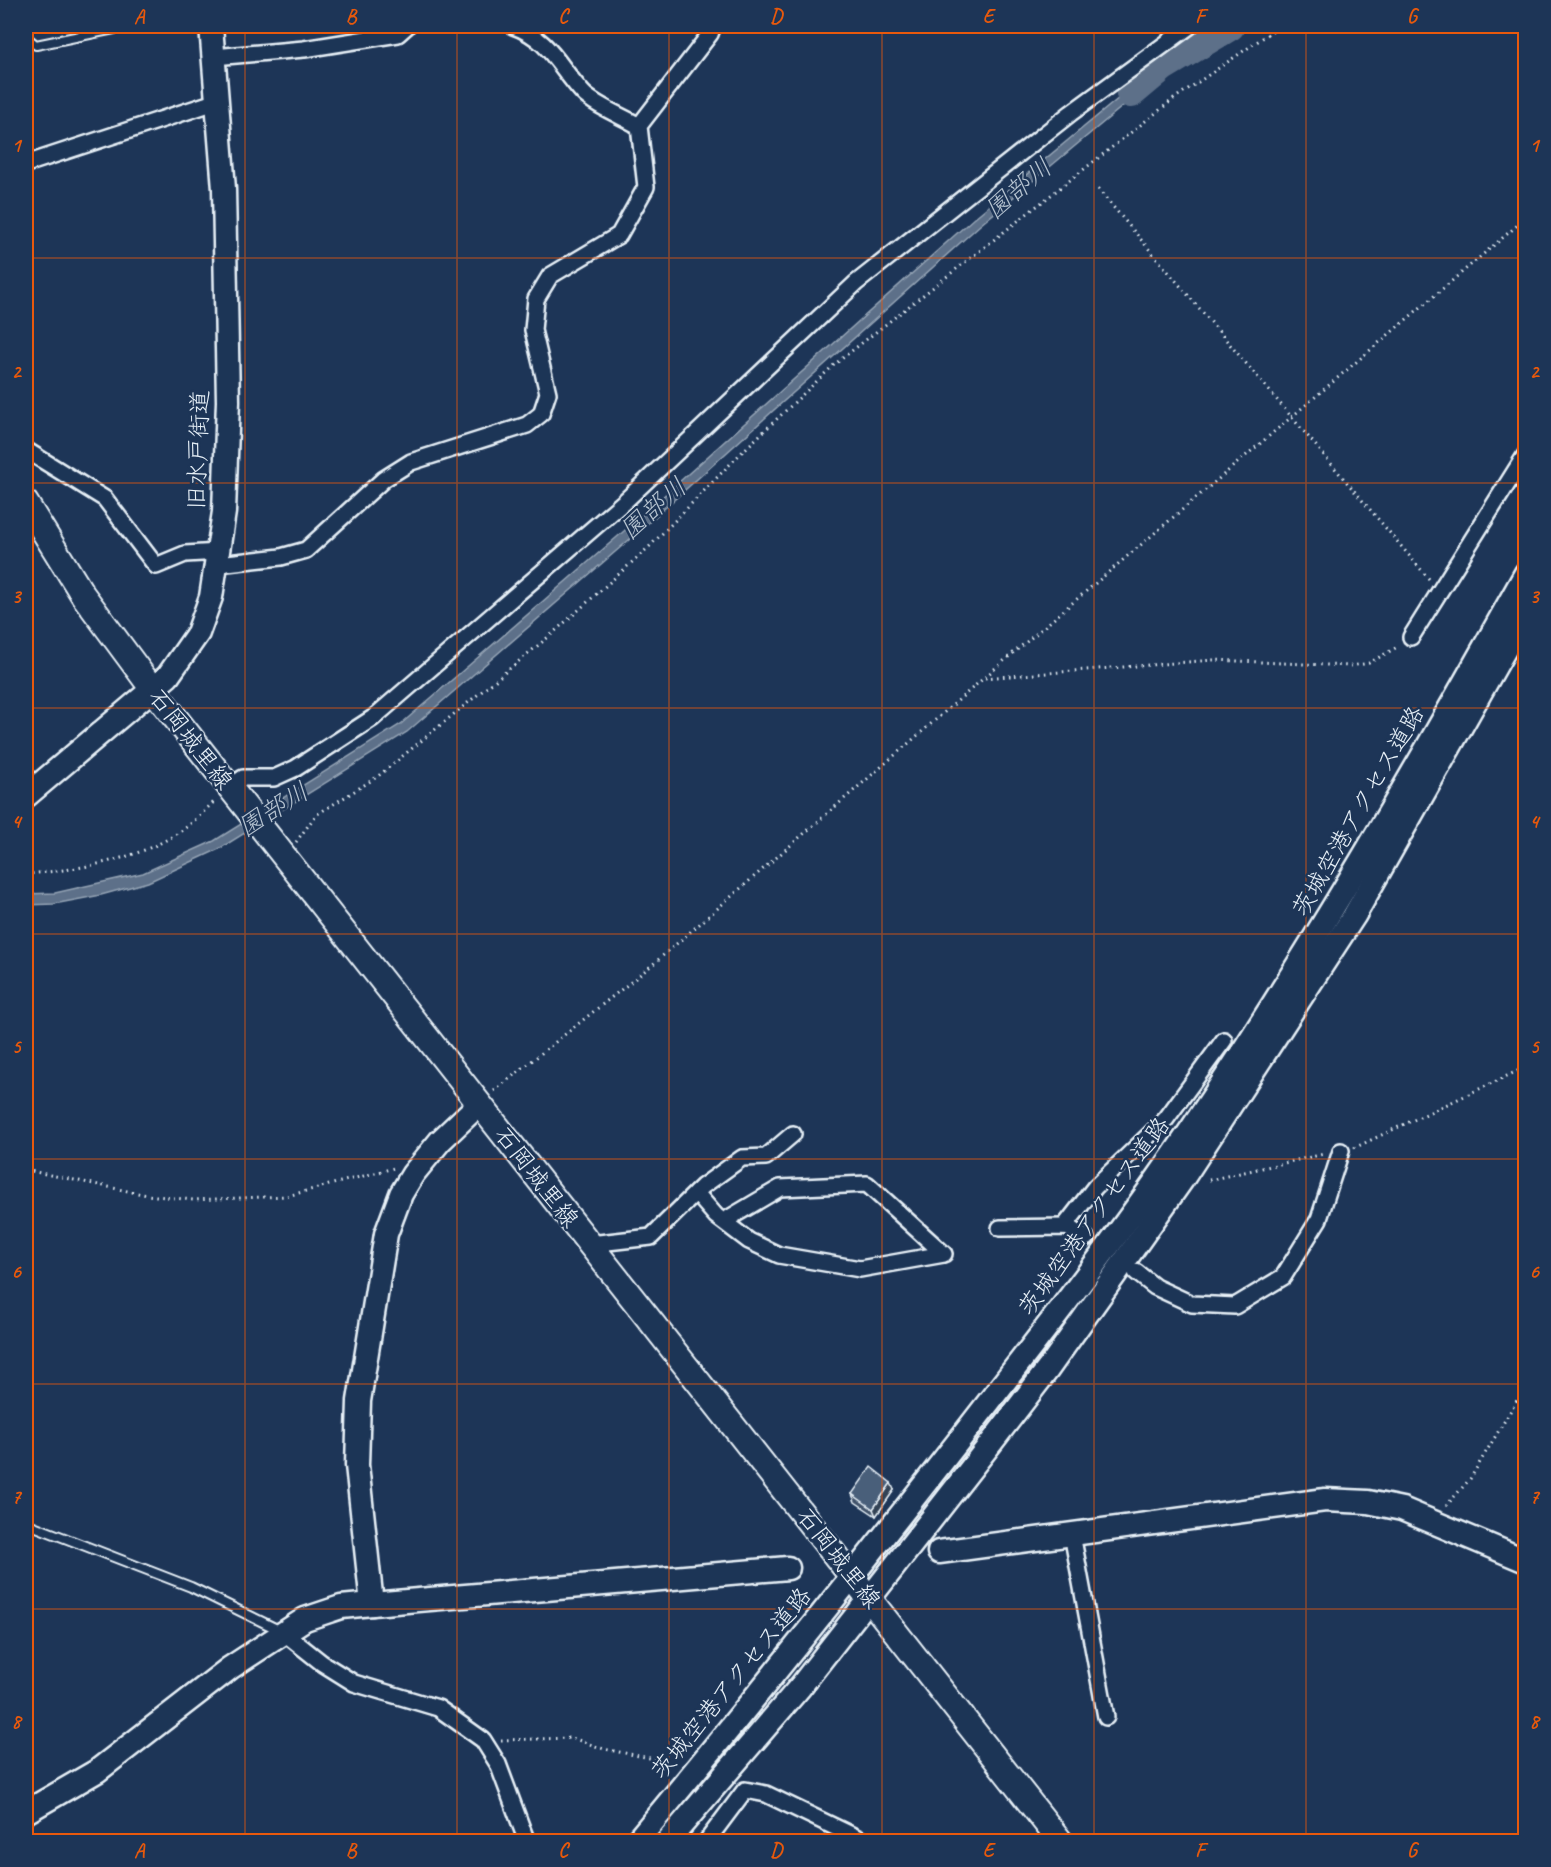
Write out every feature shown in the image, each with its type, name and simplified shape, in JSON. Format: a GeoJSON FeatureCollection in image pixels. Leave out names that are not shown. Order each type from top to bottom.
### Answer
{"type":"FeatureCollection","features":[{"type":"Feature","properties":{"kind":"main road","name":"旧水戸街道"},"geometry":{"type":"LineString","coordinates":[[26,796],[154,691],[180,663],[198,633],[211,597],[219,558],[224,512],[228,401],[224,189],[211,26]]}},
{"type":"Feature","properties":{"kind":"main road","name":"石岡城里線"},"geometry":{"type":"LineString","coordinates":[[26,503],[83,595],[154,691],[235,795],[286,846],[479,1104],[853,1575],[1061,1842]]}},
{"type":"Feature","properties":{"kind":"main road","name":"茨城空港アクセス道路"},"geometry":{"type":"LineString","coordinates":[[636,1842],[853,1575],[1065,1304],[1178,1149],[1263,1021],[1337,903],[1526,573]]}},
{"type":"Feature","properties":{"kind":"main road","name":"茨城空港アクセス道路"},"geometry":{"type":"LineString","coordinates":[[667,1842],[777,1714],[1048,1369],[1182,1180],[1281,1032],[1354,916],[1526,612]]}},
{"type":"Feature","properties":{"kind":"main road"},"geometry":{"type":"LineString","coordinates":[[372,1604],[357,1465],[360,1401],[386,1234],[401,1194],[413,1174],[440,1141],[479,1104]]}},
{"type":"Feature","properties":{"kind":"main road"},"geometry":{"type":"LineString","coordinates":[[939,1552],[1325,1500],[1368,1502],[1402,1509],[1526,1561]]}},
{"type":"Feature","properties":{"kind":"main road"},"geometry":{"type":"LineString","coordinates":[[26,1812],[97,1772],[230,1668],[283,1632],[323,1611],[372,1604],[788,1568]]}},
{"type":"Feature","properties":{"kind":"street"},"geometry":{"type":"LineString","coordinates":[[214,57],[304,49],[398,34],[407,26]]}},
{"type":"Feature","properties":{"kind":"street"},"geometry":{"type":"LineString","coordinates":[[513,26],[527,30],[550,48],[584,95],[639,126]]}},
{"type":"Feature","properties":{"kind":"street"},"geometry":{"type":"LineString","coordinates":[[26,450],[105,500],[156,566],[185,554],[219,558],[281,557],[306,550],[384,479],[411,462],[527,425],[541,414],[548,393],[533,330],[536,299],[550,276],[619,235],[646,187],[639,126],[710,34],[713,26]]}},
{"type":"Feature","properties":{"kind":"street"},"geometry":{"type":"LineString","coordinates":[[235,795],[243,778],[274,778],[296,768],[373,718],[626,500],[856,283],[1071,113],[1190,26]]}},
{"type":"Feature","properties":{"kind":"street"},"geometry":{"type":"LineString","coordinates":[[26,164],[218,101]]}},
{"type":"Feature","properties":{"kind":"street"},"geometry":{"type":"LineString","coordinates":[[1411,637],[1526,454]]}},
{"type":"Feature","properties":{"kind":"street"},"geometry":{"type":"LineString","coordinates":[[1064,1227],[1095,1186],[1166,1119],[1224,1040]]}},
{"type":"Feature","properties":{"kind":"street"},"geometry":{"type":"LineString","coordinates":[[590,1244],[651,1237],[696,1193],[742,1158],[766,1157],[793,1134]]}},
{"type":"Feature","properties":{"kind":"street"},"geometry":{"type":"LineString","coordinates":[[1136,1272],[1155,1287],[1192,1304],[1235,1306],[1283,1278],[1319,1219],[1341,1150]]}},
{"type":"Feature","properties":{"kind":"street"},"geometry":{"type":"LineString","coordinates":[[696,1193],[716,1216],[749,1241],[779,1255],[860,1269],[944,1254],[867,1184],[780,1188],[724,1221]]}},
{"type":"Feature","properties":{"kind":"street"},"geometry":{"type":"LineString","coordinates":[[1000,1228],[1064,1227],[1086,1238]]}},
{"type":"Feature","properties":{"kind":"street"},"geometry":{"type":"LineString","coordinates":[[1072,1534],[1106,1716]]}},
{"type":"Feature","properties":{"kind":"street"},"geometry":{"type":"LineString","coordinates":[[283,1632],[322,1663],[354,1683],[438,1708],[483,1740],[498,1764],[527,1842]]}},
{"type":"Feature","properties":{"kind":"street"},"geometry":{"type":"LineString","coordinates":[[706,1842],[746,1790],[766,1794],[866,1842]]}},
{"type":"Feature","properties":{"kind":"lane"},"geometry":{"type":"LineString","coordinates":[[26,37],[36,45],[129,26]]}},
{"type":"Feature","properties":{"kind":"lane"},"geometry":{"type":"LineString","coordinates":[[26,1523],[191,1587],[283,1632]]}},
{"type":"Feature","properties":{"kind":"path"},"geometry":{"type":"LineString","coordinates":[[286,846],[316,815],[377,777],[552,634],[649,547],[743,451],[835,364],[1175,98],[1280,26]]}},
{"type":"Feature","properties":{"kind":"path"},"geometry":{"type":"LineString","coordinates":[[1517,26],[1526,35]]}},
{"type":"Feature","properties":{"kind":"path"},"geometry":{"type":"LineString","coordinates":[[1098,189],[1440,592]]}},
{"type":"Feature","properties":{"kind":"path"},"geometry":{"type":"LineString","coordinates":[[479,1104],[652,965],[984,678],[1526,218]]}},
{"type":"Feature","properties":{"kind":"path"},"geometry":{"type":"LineString","coordinates":[[984,678],[1213,660],[1351,666],[1369,663],[1411,637]]}},
{"type":"Feature","properties":{"kind":"path"},"geometry":{"type":"LineString","coordinates":[[26,874],[91,866],[139,851],[184,829],[235,795]]}},
{"type":"Feature","properties":{"kind":"path"},"geometry":{"type":"LineString","coordinates":[[1209,1180],[1362,1146],[1526,1067]]}},
{"type":"Feature","properties":{"kind":"path"},"geometry":{"type":"LineString","coordinates":[[26,1170],[147,1195],[193,1200],[287,1196],[391,1168],[401,1168],[413,1174]]}},
{"type":"Feature","properties":{"kind":"path"},"geometry":{"type":"LineString","coordinates":[[1430,1519],[1470,1479],[1526,1385]]}},
{"type":"Feature","properties":{"kind":"path"},"geometry":{"type":"LineString","coordinates":[[483,1740],[572,1738],[604,1749],[670,1762]]}},
{"type":"Feature","properties":{"kind":"water"},"geometry":{"type":"Polygon","coordinates":[[[1160,64],[1165,71],[980,225],[637,533],[407,732],[219,849],[148,882],[101,895],[54,904],[26,905],[26,894],[55,893],[143,873],[214,841],[401,724],[631,525],[974,218],[1160,64]]]}},
{"type":"Feature","properties":{"kind":"building"},"geometry":{"type":"Polygon","coordinates":[[[871,1467],[891,1483],[873,1509],[852,1494],[871,1467]]]}},
{"type":"Feature","properties":{"kind":"waterway","name":"園部川"},"geometry":{"type":"LineString","coordinates":[[1131,93],[1162,67],[1230,26]]}}]}
